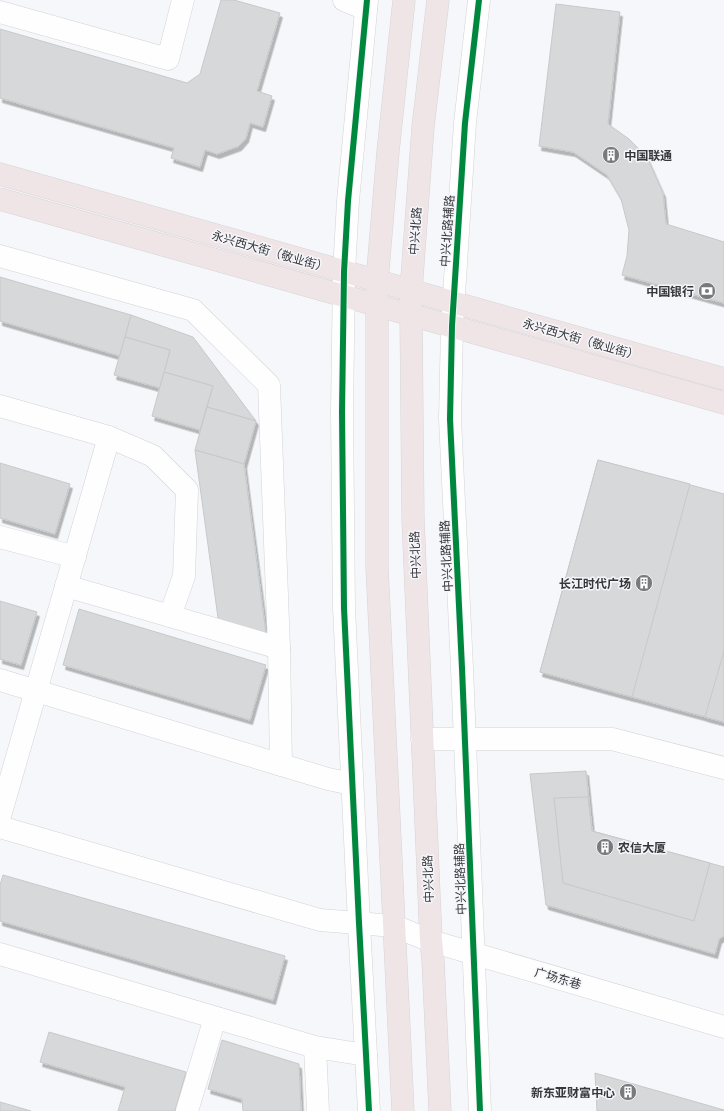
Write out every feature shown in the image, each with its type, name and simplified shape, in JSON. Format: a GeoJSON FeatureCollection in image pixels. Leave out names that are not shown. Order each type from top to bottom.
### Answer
{"type":"FeatureCollection","features":[{"type":"Feature","properties":{"kind":"main road"},"geometry":{"type":"LineString","coordinates":[[403,1111],[377,567],[377,281],[388,152],[404,0]]}},
{"type":"Feature","properties":{"kind":"main road","name":"中兴北路"},"geometry":{"type":"LineString","coordinates":[[438,0],[423,127],[411,291],[411,314],[413,519],[431,941],[440,1111]]}},
{"type":"Feature","properties":{"kind":"main road","name":"永兴西大街（敬业街）"},"geometry":{"type":"LineString","coordinates":[[0,174],[724,379]]}},
{"type":"Feature","properties":{"kind":"main road","name":"永兴西大街（敬业街）"},"geometry":{"type":"LineString","coordinates":[[0,199],[724,403]]}},
{"type":"Feature","properties":{"kind":"street"},"geometry":{"type":"LineString","coordinates":[[0,12],[168,59],[183,0]]}},
{"type":"Feature","properties":{"kind":"street"},"geometry":{"type":"LineString","coordinates":[[344,0],[367,4],[348,201],[344,272],[342,412],[344,608],[369,1111]]}},
{"type":"Feature","properties":{"kind":"street","name":"中兴北路辅路"},"geometry":{"type":"LineString","coordinates":[[479,0],[465,123],[453,303],[450,419],[480,1111]]}},
{"type":"Feature","properties":{"kind":"street"},"geometry":{"type":"LineString","coordinates":[[0,256],[193,310],[269,385],[279,648],[281,765]]}},
{"type":"Feature","properties":{"kind":"street"},"geometry":{"type":"LineString","coordinates":[[0,406],[109,437],[153,456],[187,490],[184,576],[170,616]]}},
{"type":"Feature","properties":{"kind":"street"},"geometry":{"type":"LineString","coordinates":[[0,816],[109,437]]}},
{"type":"Feature","properties":{"kind":"street"},"geometry":{"type":"LineString","coordinates":[[0,537],[74,558]]}},
{"type":"Feature","properties":{"kind":"street"},"geometry":{"type":"LineString","coordinates":[[66,586],[279,648]]}},
{"type":"Feature","properties":{"kind":"street"},"geometry":{"type":"LineString","coordinates":[[0,680],[328,779],[352,784]]}},
{"type":"Feature","properties":{"kind":"street"},"geometry":{"type":"LineString","coordinates":[[422,739],[612,739],[724,768]]}},
{"type":"Feature","properties":{"kind":"street","name":"广场东巷"},"geometry":{"type":"LineString","coordinates":[[0,827],[320,920],[394,926],[431,941],[724,1027]]}},
{"type":"Feature","properties":{"kind":"street"},"geometry":{"type":"LineString","coordinates":[[0,954],[315,1047],[366,1055]]}},
{"type":"Feature","properties":{"kind":"street"},"geometry":{"type":"LineString","coordinates":[[186,1111],[215,1018]]}},
{"type":"Feature","properties":{"kind":"street"},"geometry":{"type":"LineString","coordinates":[[315,1047],[318,1111]]}},
{"type":"Feature","properties":{"kind":"building"},"geometry":{"type":"Polygon","coordinates":[[[221,0],[234,0],[280,13],[257,91],[272,96],[263,127],[250,123],[246,138],[239,146],[217,154],[205,150],[200,167],[171,158],[174,148],[0,98],[0,29],[187,83],[200,74],[221,0]]]}},
{"type":"Feature","properties":{"kind":"building","name":"中国联通"},"geometry":{"type":"Polygon","coordinates":[[[556,4],[620,12],[608,124],[629,139],[647,157],[663,193],[666,224],[724,242],[724,303],[622,275],[627,256],[629,230],[621,199],[607,175],[573,152],[539,146],[556,4]]]}},
{"type":"Feature","properties":{"kind":"building"},"geometry":{"type":"Polygon","coordinates":[[[0,277],[131,315],[120,356],[0,321],[0,277]]]}},
{"type":"Feature","properties":{"kind":"building"},"geometry":{"type":"Polygon","coordinates":[[[131,315],[193,337],[256,421],[207,407],[213,386],[164,372],[170,350],[125,337],[131,315]]]}},
{"type":"Feature","properties":{"kind":"building"},"geometry":{"type":"Polygon","coordinates":[[[125,337],[170,350],[160,388],[114,375],[125,337]]]}},
{"type":"Feature","properties":{"kind":"building"},"geometry":{"type":"Polygon","coordinates":[[[164,372],[213,386],[200,430],[152,416],[164,372]]]}},
{"type":"Feature","properties":{"kind":"building"},"geometry":{"type":"Polygon","coordinates":[[[207,407],[256,421],[244,464],[195,450],[207,407]]]}},
{"type":"Feature","properties":{"kind":"building"},"geometry":{"type":"Polygon","coordinates":[[[195,450],[244,464],[266,634],[219,625],[195,450]]]}},
{"type":"Feature","properties":{"kind":"building","name":"长江时代广场"},"geometry":{"type":"Polygon","coordinates":[[[598,460],[724,494],[724,722],[540,672],[598,460]]]}},
{"type":"Feature","properties":{"kind":"building"},"geometry":{"type":"Polygon","coordinates":[[[598,460],[690,484],[632,697],[540,672],[598,460]]]}},
{"type":"Feature","properties":{"kind":"building"},"geometry":{"type":"Polygon","coordinates":[[[0,463],[70,484],[55,534],[0,518],[0,463]]]}},
{"type":"Feature","properties":{"kind":"building"},"geometry":{"type":"Polygon","coordinates":[[[0,601],[37,612],[21,665],[0,659],[0,601]]]}},
{"type":"Feature","properties":{"kind":"building"},"geometry":{"type":"Polygon","coordinates":[[[79,609],[266,665],[250,720],[63,665],[79,609]]]}},
{"type":"Feature","properties":{"kind":"building"},"geometry":{"type":"Polygon","coordinates":[[[724,651],[724,722],[705,717],[724,651]]]}},
{"type":"Feature","properties":{"kind":"building"},"geometry":{"type":"Polygon","coordinates":[[[586,771],[592,831],[724,867],[724,936],[719,939],[715,954],[546,905],[530,774],[586,771]]]}},
{"type":"Feature","properties":{"kind":"building","name":"农信大厦"},"geometry":{"type":"Polygon","coordinates":[[[588,797],[592,831],[710,863],[694,921],[563,883],[554,798],[588,797]]]}},
{"type":"Feature","properties":{"kind":"building"},"geometry":{"type":"Polygon","coordinates":[[[3,875],[285,956],[273,1000],[0,921],[0,885],[3,875]]]}},
{"type":"Feature","properties":{"kind":"building"},"geometry":{"type":"Polygon","coordinates":[[[49,1032],[186,1072],[175,1111],[118,1111],[125,1087],[40,1062],[49,1032]]]}},
{"type":"Feature","properties":{"kind":"building"},"geometry":{"type":"Polygon","coordinates":[[[222,1040],[299,1064],[301,1111],[243,1111],[242,1099],[208,1089],[222,1040]]]}},
{"type":"Feature","properties":{"kind":"building","name":"新东亚财富中心"},"geometry":{"type":"Polygon","coordinates":[[[595,1073],[724,1110],[724,1111],[597,1111],[595,1073]]]}},
{"type":"Feature","properties":{"kind":"building"},"geometry":{"type":"Polygon","coordinates":[[[0,1102],[31,1111],[0,1111],[0,1102]]]}},
{"type":"Feature","properties":{"kind":"cycle path"},"geometry":{"type":"LineString","coordinates":[[367,0],[348,201],[344,272],[342,412],[344,608],[369,1111]]}},
{"type":"Feature","properties":{"kind":"cycle path"},"geometry":{"type":"LineString","coordinates":[[479,0],[465,123],[452,326],[450,419],[462,668],[480,1111]]}},
{"type":"Feature","properties":{"kind":"place","name":"中国联通"},"geometry":{"type":"Point","coordinates":[611,155]}},
{"type":"Feature","properties":{"kind":"place","name":"中国银行"},"geometry":{"type":"Point","coordinates":[707,291]}},
{"type":"Feature","properties":{"kind":"place","name":"长江时代广场"},"geometry":{"type":"Point","coordinates":[644,583]}},
{"type":"Feature","properties":{"kind":"place","name":"农信大厦"},"geometry":{"type":"Point","coordinates":[605,847]}},
{"type":"Feature","properties":{"kind":"place","name":"新东亚财富中心"},"geometry":{"type":"Point","coordinates":[628,1092]}}]}
